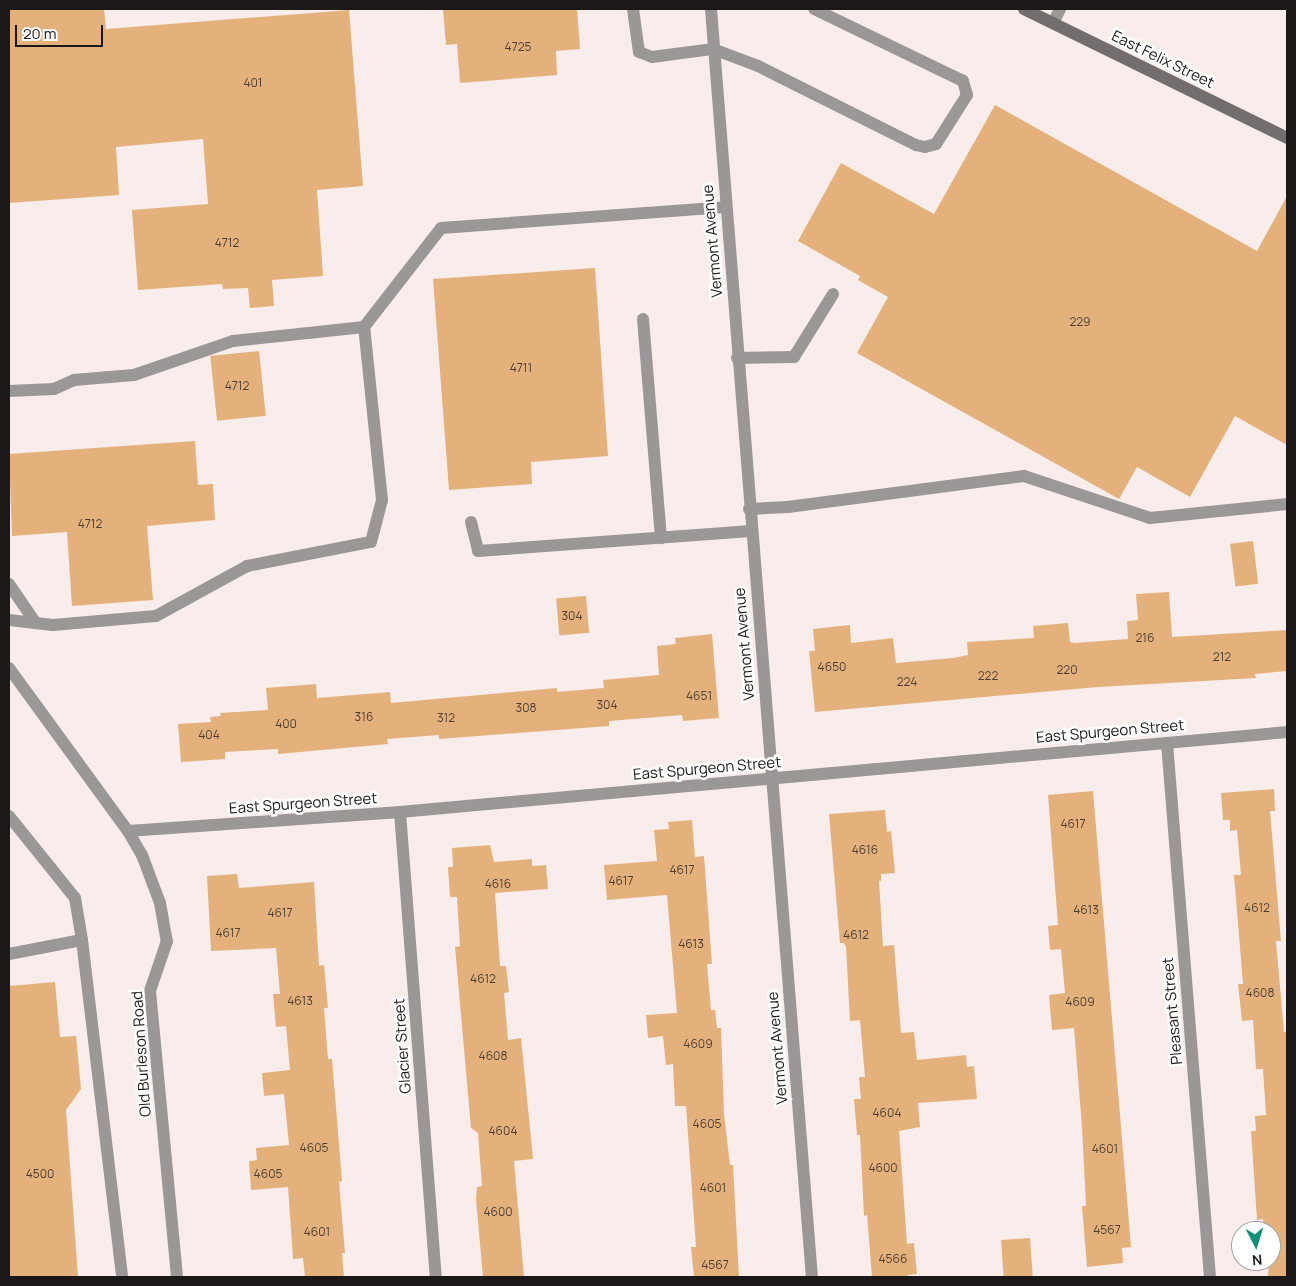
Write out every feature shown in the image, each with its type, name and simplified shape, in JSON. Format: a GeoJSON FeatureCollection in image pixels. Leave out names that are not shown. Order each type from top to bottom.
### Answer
{"type":"FeatureCollection","features":[{"type":"Feature","properties":{"kind":"street"},"geometry":{"type":"LineString","coordinates":[[633,9],[639,52],[652,57],[713,49],[758,66],[916,145],[925,147],[936,144],[967,95],[966,85],[950,73],[814,9]]}},
{"type":"Feature","properties":{"kind":"street","name":"Vermont Avenue"},"geometry":{"type":"LineString","coordinates":[[710,9],[812,1277]]}},
{"type":"Feature","properties":{"kind":"street","name":"East Felix Street"},"geometry":{"type":"LineString","coordinates":[[1024,9],[1287,138]]}},
{"type":"Feature","properties":{"kind":"street"},"geometry":{"type":"LineString","coordinates":[[1053,23],[1060,9]]}},
{"type":"Feature","properties":{"kind":"street"},"geometry":{"type":"LineString","coordinates":[[9,620],[53,625],[156,616],[247,566],[372,542],[382,500],[364,327],[441,228],[725,207]]}},
{"type":"Feature","properties":{"kind":"street"},"geometry":{"type":"LineString","coordinates":[[738,358],[794,357],[832,294]]}},
{"type":"Feature","properties":{"kind":"street"},"geometry":{"type":"LineString","coordinates":[[643,319],[661,538]]}},
{"type":"Feature","properties":{"kind":"street"},"geometry":{"type":"LineString","coordinates":[[9,391],[54,390],[74,380],[134,375],[233,342],[364,327]]}},
{"type":"Feature","properties":{"kind":"street"},"geometry":{"type":"LineString","coordinates":[[749,509],[788,507],[1024,476],[1150,518],[1287,504]]}},
{"type":"Feature","properties":{"kind":"street"},"geometry":{"type":"LineString","coordinates":[[471,522],[478,551],[751,531]]}},
{"type":"Feature","properties":{"kind":"street"},"geometry":{"type":"LineString","coordinates":[[9,584],[35,622]]}},
{"type":"Feature","properties":{"kind":"street","name":"Old Burleson Road"},"geometry":{"type":"LineString","coordinates":[[9,668],[128,831],[142,855],[160,903],[167,941],[150,991],[177,1277]]}},
{"type":"Feature","properties":{"kind":"street","name":"East Spurgeon Street"},"geometry":{"type":"LineString","coordinates":[[128,831],[400,812],[1287,732]]}},
{"type":"Feature","properties":{"kind":"street","name":"Pleasant Street"},"geometry":{"type":"LineString","coordinates":[[1167,742],[1210,1277]]}},
{"type":"Feature","properties":{"kind":"street","name":"Glacier Street"},"geometry":{"type":"LineString","coordinates":[[400,812],[436,1277]]}},
{"type":"Feature","properties":{"kind":"street"},"geometry":{"type":"LineString","coordinates":[[9,816],[75,898],[82,940],[122,1277]]}},
{"type":"Feature","properties":{"kind":"street"},"geometry":{"type":"LineString","coordinates":[[9,954],[82,940]]}},
{"type":"Feature","properties":{"kind":"building"},"geometry":{"type":"Polygon","coordinates":[[[9,9],[104,9],[106,29],[349,10],[363,186],[317,190],[323,276],[272,280],[274,306],[250,308],[248,288],[223,289],[222,284],[138,290],[132,210],[208,204],[203,139],[116,147],[119,195],[9,203],[9,9]]]}},
{"type":"Feature","properties":{"kind":"building"},"geometry":{"type":"Polygon","coordinates":[[[443,9],[577,9],[580,49],[556,51],[557,75],[460,83],[457,44],[446,45],[443,9]]]}},
{"type":"Feature","properties":{"kind":"building"},"geometry":{"type":"Polygon","coordinates":[[[995,105],[1257,251],[1287,196],[1287,445],[1235,416],[1190,497],[1137,467],[1119,499],[857,353],[888,297],[858,280],[860,276],[798,241],[841,163],[934,214],[995,105]]]}},
{"type":"Feature","properties":{"kind":"building"},"geometry":{"type":"Polygon","coordinates":[[[595,268],[608,456],[531,462],[532,484],[449,490],[433,279],[595,268]]]}},
{"type":"Feature","properties":{"kind":"building"},"geometry":{"type":"Polygon","coordinates":[[[259,351],[266,416],[217,421],[210,356],[259,351]]]}},
{"type":"Feature","properties":{"kind":"building"},"geometry":{"type":"Polygon","coordinates":[[[195,441],[198,485],[213,484],[215,520],[147,526],[153,600],[72,606],[67,532],[12,536],[9,454],[195,441]]]}},
{"type":"Feature","properties":{"kind":"building"},"geometry":{"type":"Polygon","coordinates":[[[1253,541],[1258,584],[1235,586],[1230,544],[1253,541]]]}},
{"type":"Feature","properties":{"kind":"building"},"geometry":{"type":"Polygon","coordinates":[[[1169,592],[1172,637],[1287,630],[1287,671],[1255,674],[1256,678],[1098,687],[815,712],[809,651],[815,651],[813,629],[850,625],[851,643],[893,638],[896,663],[953,658],[968,655],[967,642],[1034,638],[1033,626],[1068,623],[1070,642],[1074,643],[1128,639],[1127,621],[1138,620],[1136,594],[1169,592]]]}},
{"type":"Feature","properties":{"kind":"building"},"geometry":{"type":"Polygon","coordinates":[[[586,596],[589,633],[559,635],[556,599],[586,596]]]}},
{"type":"Feature","properties":{"kind":"building"},"geometry":{"type":"Polygon","coordinates":[[[712,634],[719,718],[683,721],[682,715],[609,721],[609,726],[439,739],[439,735],[387,739],[388,744],[278,754],[278,749],[225,752],[225,759],[181,762],[178,724],[211,722],[210,717],[221,716],[220,713],[268,710],[266,688],[316,684],[317,698],[390,692],[391,703],[557,688],[557,692],[604,688],[603,680],[659,675],[657,646],[676,644],[675,638],[712,634]]]}},
{"type":"Feature","properties":{"kind":"building"},"geometry":{"type":"Polygon","coordinates":[[[1274,789],[1275,811],[1270,811],[1281,941],[1276,941],[1284,1032],[1287,1032],[1287,1277],[1268,1277],[1268,1271],[1281,1271],[1281,1221],[1257,1220],[1251,1131],[1256,1131],[1255,1116],[1266,1115],[1263,1069],[1256,1069],[1253,1020],[1242,1021],[1238,984],[1243,984],[1234,875],[1241,875],[1237,830],[1230,831],[1230,820],[1223,820],[1221,793],[1274,789]]]}},
{"type":"Feature","properties":{"kind":"building"},"geometry":{"type":"Polygon","coordinates":[[[1093,791],[1131,1247],[1122,1248],[1123,1263],[1087,1267],[1082,1206],[1086,1206],[1082,1127],[1074,1028],[1052,1030],[1049,995],[1065,993],[1061,949],[1050,950],[1048,926],[1058,925],[1048,795],[1093,791]]]}},
{"type":"Feature","properties":{"kind":"building"},"geometry":{"type":"Polygon","coordinates":[[[885,810],[887,832],[891,831],[895,873],[881,874],[881,881],[879,881],[883,946],[894,945],[901,1033],[914,1032],[917,1060],[966,1055],[967,1067],[974,1066],[977,1099],[918,1103],[920,1127],[899,1131],[907,1244],[914,1243],[917,1274],[908,1275],[908,1277],[872,1277],[867,1215],[864,1216],[860,1135],[857,1135],[854,1099],[861,1099],[859,1077],[865,1077],[860,1020],[850,1021],[846,947],[844,943],[840,943],[829,814],[885,810]]]}},
{"type":"Feature","properties":{"kind":"building"},"geometry":{"type":"Polygon","coordinates":[[[692,820],[695,857],[704,856],[712,964],[707,964],[711,1010],[715,1010],[717,1028],[721,1028],[724,1114],[730,1165],[733,1165],[739,1277],[694,1277],[691,1247],[696,1247],[686,1106],[675,1106],[673,1064],[666,1065],[663,1036],[648,1038],[646,1015],[677,1013],[667,895],[607,900],[604,865],[657,861],[654,830],[669,829],[668,822],[692,820]]]}},
{"type":"Feature","properties":{"kind":"building"},"geometry":{"type":"Polygon","coordinates":[[[490,845],[494,862],[532,859],[532,866],[546,865],[548,889],[495,893],[500,966],[506,966],[509,992],[504,993],[508,1040],[521,1038],[533,1159],[514,1161],[524,1277],[483,1277],[476,1199],[477,1187],[482,1186],[478,1133],[471,1128],[455,947],[460,946],[457,897],[450,897],[448,867],[453,867],[452,848],[490,845]]]}},
{"type":"Feature","properties":{"kind":"building"},"geometry":{"type":"Polygon","coordinates":[[[237,874],[239,888],[314,882],[319,966],[324,965],[328,1008],[324,1008],[328,1059],[332,1059],[342,1181],[339,1182],[345,1253],[342,1253],[344,1277],[305,1277],[303,1258],[293,1259],[288,1187],[251,1190],[249,1161],[257,1160],[256,1148],[289,1145],[284,1094],[264,1096],[262,1073],[290,1070],[286,1026],[276,1027],[273,994],[280,994],[276,948],[211,951],[207,876],[237,874]]]}},
{"type":"Feature","properties":{"kind":"building"},"geometry":{"type":"Polygon","coordinates":[[[55,982],[60,1037],[76,1036],[81,1089],[66,1110],[78,1277],[9,1277],[9,986],[55,982]]]}},
{"type":"Feature","properties":{"kind":"building"},"geometry":{"type":"Polygon","coordinates":[[[1030,1238],[1033,1277],[1004,1277],[1001,1240],[1030,1238]]]}}]}
